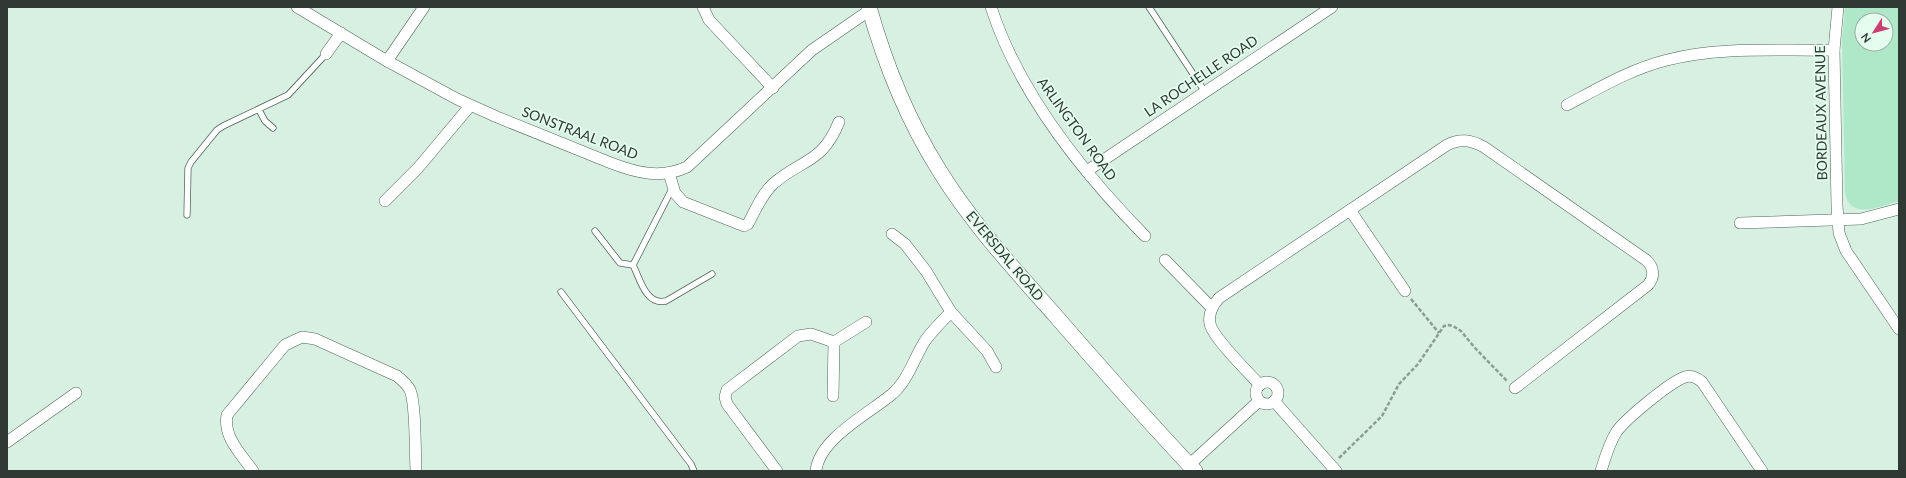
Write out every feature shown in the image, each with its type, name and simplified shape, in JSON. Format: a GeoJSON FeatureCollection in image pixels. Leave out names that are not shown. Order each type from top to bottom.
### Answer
{"type":"FeatureCollection","features":[{"type":"Feature","properties":{"kind":"street","name":"SONSTRAAL ROAD"},"geometry":{"type":"LineString","coordinates":[[297,7],[387,61],[470,106],[630,170],[653,174],[669,173],[687,167],[694,162],[818,45],[869,9]]}},
{"type":"Feature","properties":{"kind":"street"},"geometry":{"type":"LineString","coordinates":[[387,61],[424,7]]}},
{"type":"Feature","properties":{"kind":"street"},"geometry":{"type":"LineString","coordinates":[[703,7],[710,20],[773,88]]}},
{"type":"Feature","properties":{"kind":"street","name":"ARLINGTON ROAD"},"geometry":{"type":"LineString","coordinates":[[991,7],[1006,48],[1030,94],[1114,204],[1145,236]]}},
{"type":"Feature","properties":{"kind":"street","name":"LA ROCHELLE ROAD"},"geometry":{"type":"LineString","coordinates":[[1087,170],[1332,7]]}},
{"type":"Feature","properties":{"kind":"street","name":"BORDEAUX AVENUE"},"geometry":{"type":"LineString","coordinates":[[1838,7],[1834,50],[1839,233],[1846,251],[1899,329]]}},
{"type":"Feature","properties":{"kind":"street","name":"EVERSDAL ROAD"},"geometry":{"type":"LineString","coordinates":[[869,9],[892,78],[903,105],[938,169],[960,204],[1031,288],[1192,468]]}},
{"type":"Feature","properties":{"kind":"street"},"geometry":{"type":"LineString","coordinates":[[326,54],[341,33]]}},
{"type":"Feature","properties":{"kind":"street"},"geometry":{"type":"LineString","coordinates":[[1567,105],[1644,67],[1688,56],[1713,52],[1834,50]]}},
{"type":"Feature","properties":{"kind":"street"},"geometry":{"type":"LineString","coordinates":[[385,201],[418,168],[470,106]]}},
{"type":"Feature","properties":{"kind":"street"},"geometry":{"type":"LineString","coordinates":[[669,173],[675,193],[683,202],[744,226],[748,224],[772,185],[819,154],[830,142],[839,122]]}},
{"type":"Feature","properties":{"kind":"street"},"geometry":{"type":"LineString","coordinates":[[1260,385],[1215,334],[1210,323],[1212,308],[1219,298],[1447,145],[1459,140],[1467,140],[1484,147],[1650,263],[1653,274],[1648,285],[1515,388]]}},
{"type":"Feature","properties":{"kind":"street"},"geometry":{"type":"LineString","coordinates":[[1740,223],[1860,219],[1899,209]]}},
{"type":"Feature","properties":{"kind":"street"},"geometry":{"type":"LineString","coordinates":[[1350,210],[1405,291]]}},
{"type":"Feature","properties":{"kind":"street"},"geometry":{"type":"LineString","coordinates":[[892,234],[905,244],[926,272],[951,312],[987,351],[996,367]]}},
{"type":"Feature","properties":{"kind":"street"},"geometry":{"type":"LineString","coordinates":[[1165,260],[1212,308]]}},
{"type":"Feature","properties":{"kind":"street"},"geometry":{"type":"LineString","coordinates":[[816,471],[818,460],[837,437],[865,413],[891,395],[904,382],[925,341],[951,312]]}},
{"type":"Feature","properties":{"kind":"street"},"geometry":{"type":"LineString","coordinates":[[834,342],[866,322]]}},
{"type":"Feature","properties":{"kind":"street"},"geometry":{"type":"LineString","coordinates":[[777,471],[727,404],[725,397],[727,390],[801,335],[814,334],[834,342]]}},
{"type":"Feature","properties":{"kind":"street"},"geometry":{"type":"LineString","coordinates":[[253,471],[230,439],[226,427],[227,415],[229,410],[285,345],[302,337],[315,339],[397,376],[406,384],[409,388],[412,401],[416,471]]}},
{"type":"Feature","properties":{"kind":"street"},"geometry":{"type":"LineString","coordinates":[[833,396],[834,342]]}},
{"type":"Feature","properties":{"kind":"street"},"geometry":{"type":"LineString","coordinates":[[1601,471],[1613,438],[1623,425],[1642,406],[1681,379],[1690,377],[1702,382],[1762,471]]}},
{"type":"Feature","properties":{"kind":"street"},"geometry":{"type":"LineString","coordinates":[[1267,383],[1274,385],[1278,392],[1274,401],[1265,404],[1259,401],[1256,394],[1260,385],[1267,383]]}},
{"type":"Feature","properties":{"kind":"street"},"geometry":{"type":"LineString","coordinates":[[7,442],[76,393]]}},
{"type":"Feature","properties":{"kind":"street"},"geometry":{"type":"LineString","coordinates":[[1192,468],[1259,401]]}},
{"type":"Feature","properties":{"kind":"street"},"geometry":{"type":"LineString","coordinates":[[1274,401],[1333,468]]}},
{"type":"Feature","properties":{"kind":"lane"},"geometry":{"type":"LineString","coordinates":[[1149,7],[1205,92]]}},
{"type":"Feature","properties":{"kind":"lane"},"geometry":{"type":"LineString","coordinates":[[187,215],[188,168],[191,162],[217,130],[240,117],[259,110],[288,95],[326,54]]}},
{"type":"Feature","properties":{"kind":"lane"},"geometry":{"type":"LineString","coordinates":[[259,110],[265,121],[273,128]]}},
{"type":"Feature","properties":{"kind":"lane"},"geometry":{"type":"LineString","coordinates":[[633,265],[673,187]]}},
{"type":"Feature","properties":{"kind":"lane"},"geometry":{"type":"LineString","coordinates":[[595,231],[617,260],[623,264],[633,265]]}},
{"type":"Feature","properties":{"kind":"lane"},"geometry":{"type":"LineString","coordinates":[[633,265],[648,296],[653,300],[660,302],[669,299],[712,274]]}},
{"type":"Feature","properties":{"kind":"lane"},"geometry":{"type":"LineString","coordinates":[[561,292],[691,464],[694,471]]}},
{"type":"Feature","properties":{"kind":"path"},"geometry":{"type":"LineString","coordinates":[[1405,291],[1439,333]]}},
{"type":"Feature","properties":{"kind":"path"},"geometry":{"type":"LineString","coordinates":[[1333,468],[1382,416],[1399,384],[1418,364],[1444,326],[1448,325],[1461,331],[1475,348],[1515,388]]}},
{"type":"Feature","properties":{"kind":"green space"},"geometry":{"type":"Polygon","coordinates":[[[1845,7],[1899,7],[1899,201],[1875,208],[1860,209],[1853,207],[1848,202],[1845,193],[1842,41],[1845,7]]]}}]}
